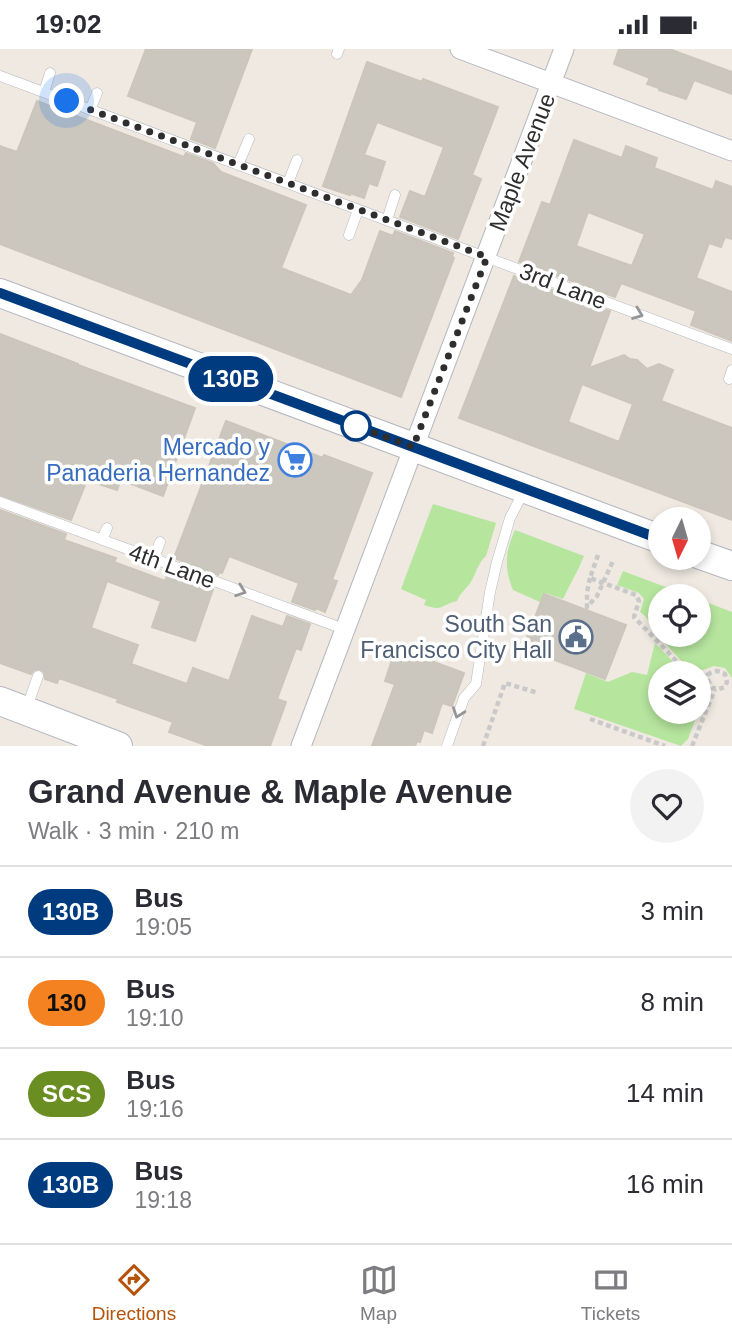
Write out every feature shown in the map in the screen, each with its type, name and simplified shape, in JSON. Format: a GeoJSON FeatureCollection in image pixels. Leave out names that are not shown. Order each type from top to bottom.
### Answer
{"type":"FeatureCollection","features":[{"type":"Feature","properties":{"kind":"main road"},"geometry":{"type":"LineString","coordinates":[[0,293],[648,535]]}},
{"type":"Feature","properties":{"kind":"main road"},"geometry":{"type":"LineString","coordinates":[[711,559],[732,566]]}},
{"type":"Feature","properties":{"kind":"main road"},"geometry":{"type":"LineString","coordinates":[[13,706],[118,746]]}},
{"type":"Feature","properties":{"kind":"street"},"geometry":{"type":"LineString","coordinates":[[460,49],[732,151]]}},
{"type":"Feature","properties":{"kind":"street","name":"Maple Avenue"},"geometry":{"type":"LineString","coordinates":[[301,746],[565,49]]}},
{"type":"Feature","properties":{"kind":"lane"},"geometry":{"type":"LineString","coordinates":[[44,92],[50,73]]}},
{"type":"Feature","properties":{"kind":"lane","name":"3rd Lane"},"geometry":{"type":"LineString","coordinates":[[0,76],[732,349]]}},
{"type":"Feature","properties":{"kind":"lane"},"geometry":{"type":"LineString","coordinates":[[90,110],[96,93]]}},
{"type":"Feature","properties":{"kind":"lane"},"geometry":{"type":"LineString","coordinates":[[239,165],[249,139]]}},
{"type":"Feature","properties":{"kind":"lane"},"geometry":{"type":"LineString","coordinates":[[288,183],[297,160]]}},
{"type":"Feature","properties":{"kind":"lane"},"geometry":{"type":"LineString","coordinates":[[387,221],[395,195]]}},
{"type":"Feature","properties":{"kind":"lane"},"geometry":{"type":"LineString","coordinates":[[349,235],[358,210]]}},
{"type":"Feature","properties":{"kind":"lane"},"geometry":{"type":"LineString","coordinates":[[447,746],[464,698],[476,684],[497,562],[510,518],[525,489]]}},
{"type":"Feature","properties":{"kind":"lane","name":"4th Lane"},"geometry":{"type":"LineString","coordinates":[[0,502],[344,629]]}},
{"type":"Feature","properties":{"kind":"lane"},"geometry":{"type":"LineString","coordinates":[[102,540],[107,528]]}},
{"type":"Feature","properties":{"kind":"lane"},"geometry":{"type":"LineString","coordinates":[[154,559],[160,542]]}},
{"type":"Feature","properties":{"kind":"lane"},"geometry":{"type":"LineString","coordinates":[[13,706],[38,676]]}},
{"type":"Feature","properties":{"kind":"path"},"geometry":{"type":"LineString","coordinates":[[598,555],[587,592],[587,607],[597,596],[612,561]]}},
{"type":"Feature","properties":{"kind":"path"},"geometry":{"type":"LineString","coordinates":[[590,578],[636,596],[639,601],[634,617],[676,661]]}},
{"type":"Feature","properties":{"kind":"path"},"geometry":{"type":"LineString","coordinates":[[711,673],[721,671],[729,684],[719,689],[711,686]]}},
{"type":"Feature","properties":{"kind":"path"},"geometry":{"type":"LineString","coordinates":[[483,746],[505,683],[538,693]]}},
{"type":"Feature","properties":{"kind":"path"},"geometry":{"type":"LineString","coordinates":[[692,746],[715,688]]}},
{"type":"Feature","properties":{"kind":"path"},"geometry":{"type":"LineString","coordinates":[[590,719],[666,746]]}},
{"type":"Feature","properties":{"kind":"green space"},"geometry":{"type":"Polygon","coordinates":[[[433,504],[496,523],[486,556],[471,582],[457,601],[439,608],[424,605],[426,600],[401,589],[433,504]]]}},
{"type":"Feature","properties":{"kind":"green space"},"geometry":{"type":"Polygon","coordinates":[[[515,530],[584,556],[563,599],[545,593],[540,602],[513,590],[507,560],[515,530]]]}},
{"type":"Feature","properties":{"kind":"green space"},"geometry":{"type":"Polygon","coordinates":[[[623,571],[658,584],[648,584],[648,620],[640,612],[644,599],[639,593],[617,585],[623,571]]]}},
{"type":"Feature","properties":{"kind":"green space"},"geometry":{"type":"Polygon","coordinates":[[[711,604],[732,612],[732,678],[725,668],[711,667],[711,661],[681,661],[668,647],[711,647],[711,604]]]}},
{"type":"Feature","properties":{"kind":"green space"},"geometry":{"type":"Polygon","coordinates":[[[654,647],[659,647],[672,661],[650,661],[654,647]]]}},
{"type":"Feature","properties":{"kind":"green space"},"geometry":{"type":"Polygon","coordinates":[[[648,671],[648,724],[694,724],[688,739],[681,746],[574,709],[586,673],[608,682],[632,672],[647,675],[648,671]]]}},
{"type":"Feature","properties":{"kind":"building"},"geometry":{"type":"Polygon","coordinates":[[[146,49],[252,49],[215,148],[191,139],[197,122],[128,96],[146,49]]]}},
{"type":"Feature","properties":{"kind":"building"},"geometry":{"type":"Polygon","coordinates":[[[619,49],[669,49],[732,72],[732,94],[694,80],[686,99],[659,90],[647,84],[650,78],[614,64],[619,49]]]}},
{"type":"Feature","properties":{"kind":"building"},"geometry":{"type":"Polygon","coordinates":[[[367,62],[422,82],[423,79],[498,107],[472,175],[481,179],[458,239],[400,217],[410,191],[425,197],[444,147],[377,122],[364,155],[385,162],[377,186],[369,183],[364,198],[323,186],[367,62]]]}},
{"type":"Feature","properties":{"kind":"building"},"geometry":{"type":"Polygon","coordinates":[[[37,101],[184,157],[186,153],[213,163],[221,172],[306,205],[281,268],[351,295],[362,280],[380,231],[393,236],[395,231],[453,253],[454,258],[401,397],[0,244],[0,146],[17,152],[37,101]]]}},
{"type":"Feature","properties":{"kind":"building"},"geometry":{"type":"Polygon","coordinates":[[[574,140],[622,158],[626,146],[657,158],[654,168],[713,190],[716,181],[732,187],[732,239],[725,237],[721,247],[709,243],[696,278],[732,292],[732,341],[691,325],[696,311],[621,283],[615,297],[519,262],[542,202],[550,205],[574,140]],[[588,212],[576,246],[632,266],[645,234],[588,212]]]}},
{"type":"Feature","properties":{"kind":"building"},"geometry":{"type":"Polygon","coordinates":[[[514,276],[610,311],[589,368],[624,355],[637,360],[647,369],[659,364],[673,370],[661,401],[732,428],[732,520],[711,512],[711,507],[697,507],[459,418],[514,276]],[[582,384],[568,422],[619,442],[633,404],[582,384]]]}},
{"type":"Feature","properties":{"kind":"building"},"geometry":{"type":"Polygon","coordinates":[[[0,334],[195,408],[163,496],[121,480],[117,490],[87,480],[71,520],[0,495],[0,334]]]}},
{"type":"Feature","properties":{"kind":"building"},"geometry":{"type":"Polygon","coordinates":[[[226,421],[323,458],[324,455],[372,473],[332,580],[337,581],[325,612],[292,602],[299,583],[229,556],[222,573],[219,572],[218,575],[174,558],[226,421]]]}},
{"type":"Feature","properties":{"kind":"building"},"geometry":{"type":"Polygon","coordinates":[[[0,510],[66,534],[64,540],[116,558],[114,562],[165,581],[169,572],[213,589],[195,641],[152,627],[161,601],[107,581],[91,628],[138,645],[131,664],[187,684],[193,668],[229,681],[252,616],[283,627],[287,616],[310,624],[301,650],[296,648],[277,699],[286,702],[270,746],[208,746],[169,732],[173,722],[117,702],[118,699],[59,678],[57,683],[45,679],[44,672],[40,669],[31,674],[0,663],[0,510]]]}},
{"type":"Feature","properties":{"kind":"building"},"geometry":{"type":"Polygon","coordinates":[[[544,594],[626,625],[605,679],[523,648],[544,594]]]}},
{"type":"Feature","properties":{"kind":"building"},"geometry":{"type":"Polygon","coordinates":[[[396,648],[464,673],[452,706],[442,703],[432,733],[424,730],[420,742],[417,741],[415,746],[372,746],[395,684],[385,681],[396,648]]]}},
{"type":"Feature","properties":{"kind":"bus line","name":"130B"},"geometry":{"type":"LineString","coordinates":[[0,293],[648,535]]}},
{"type":"Feature","properties":{"kind":"place","name":"Mercado y Panaderia Hernandez"},"geometry":{"type":"Point","coordinates":[295,460]}},
{"type":"Feature","properties":{"kind":"place","name":"South San Francisco City Hall"},"geometry":{"type":"Point","coordinates":[576,637]}},
{"type":"Feature","properties":{"kind":"route"},"geometry":{"type":"LineString","coordinates":[[67,101],[487,257],[413,447],[356,426]]}}]}
